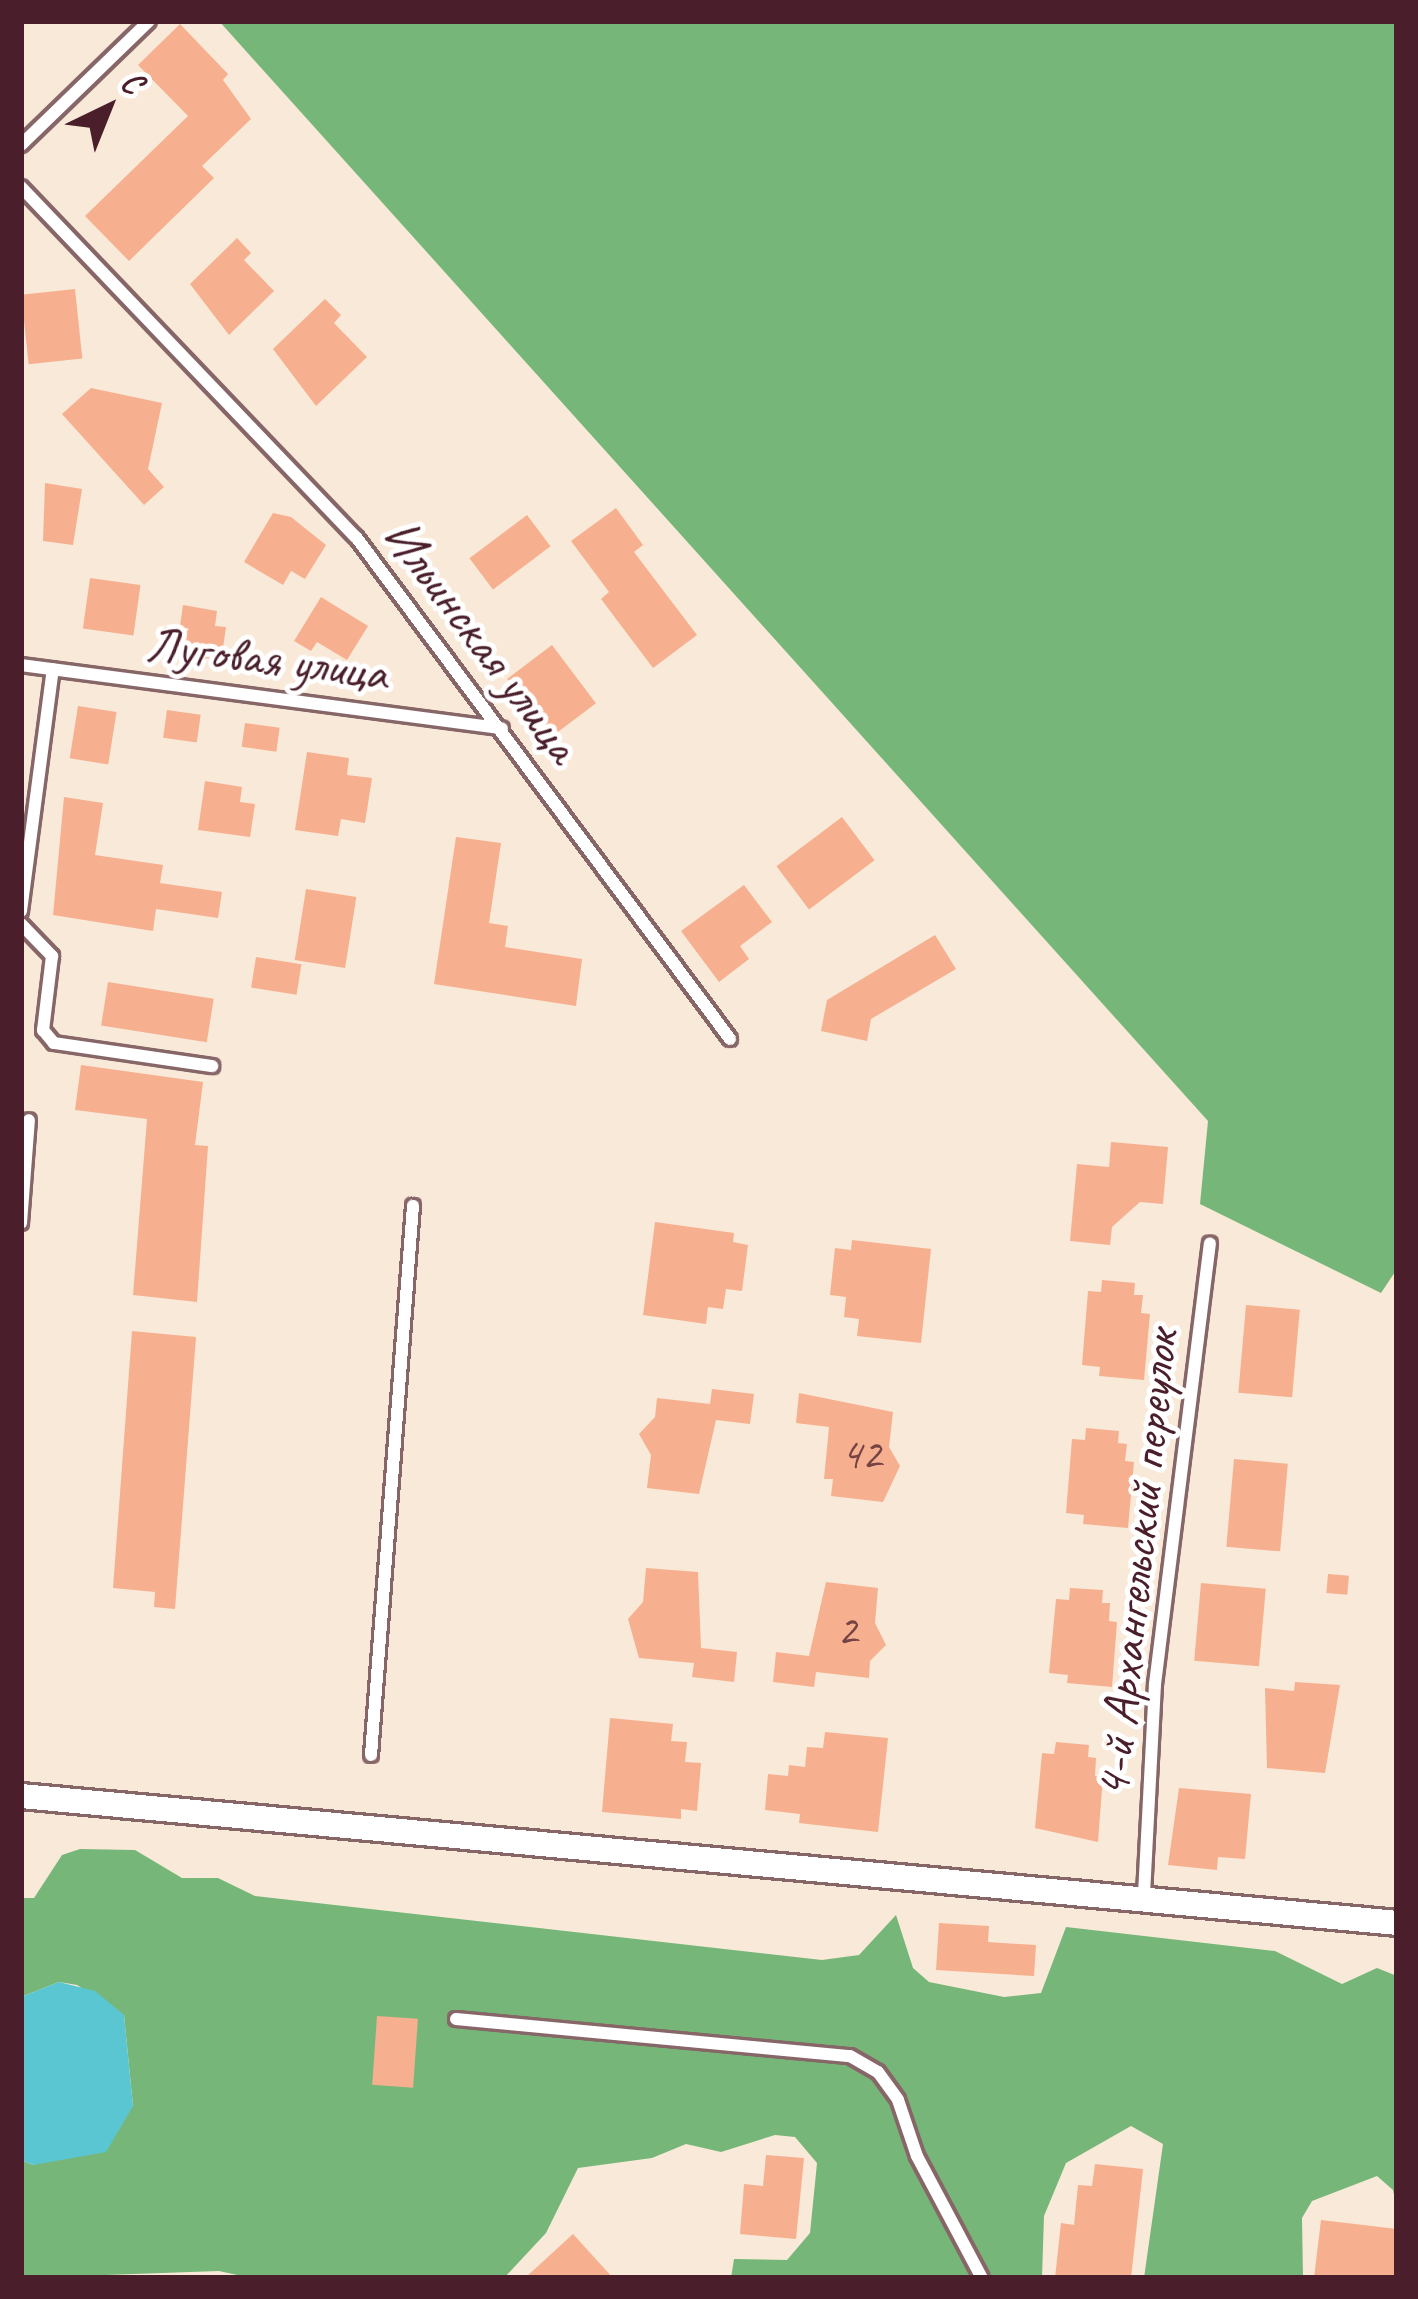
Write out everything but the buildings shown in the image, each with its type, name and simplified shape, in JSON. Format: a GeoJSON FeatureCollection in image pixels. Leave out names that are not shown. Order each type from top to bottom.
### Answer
{"type":"FeatureCollection","features":[{"type":"Feature","properties":{"kind":"street"},"geometry":{"type":"LineString","coordinates":[[21,1796],[1144,1894],[1397,1923]]}},
{"type":"Feature","properties":{"kind":"lane"},"geometry":{"type":"LineString","coordinates":[[21,145],[149,21]]}},
{"type":"Feature","properties":{"kind":"lane","name":"Ильинская улица"},"geometry":{"type":"LineString","coordinates":[[21,187],[356,537],[730,1039]]}},
{"type":"Feature","properties":{"kind":"lane","name":"Луговая улица"},"geometry":{"type":"LineString","coordinates":[[21,665],[502,728]]}},
{"type":"Feature","properties":{"kind":"lane"},"geometry":{"type":"LineString","coordinates":[[21,910],[53,669]]}},
{"type":"Feature","properties":{"kind":"lane"},"geometry":{"type":"LineString","coordinates":[[21,924],[52,956],[43,1030],[54,1043],[212,1066]]}},
{"type":"Feature","properties":{"kind":"lane"},"geometry":{"type":"LineString","coordinates":[[21,1223],[28,1120]]}},
{"type":"Feature","properties":{"kind":"lane"},"geometry":{"type":"LineString","coordinates":[[371,1755],[413,1206]]}},
{"type":"Feature","properties":{"kind":"lane","name":"4-й Архангельский переулок"},"geometry":{"type":"LineString","coordinates":[[1144,1894],[1155,1684],[1210,1243]]}},
{"type":"Feature","properties":{"kind":"lane"},"geometry":{"type":"LineString","coordinates":[[456,2019],[850,2056],[878,2072],[898,2100],[917,2156],[982,2278]]}},
{"type":"Feature","properties":{"kind":"green space"},"geometry":{"type":"Polygon","coordinates":[[[219,21],[1397,21],[1397,1269],[1381,1293],[1200,1204],[1208,1121],[219,21]]]}},
{"type":"Feature","properties":{"kind":"green space"},"geometry":{"type":"Polygon","coordinates":[[[80,1849],[135,1850],[182,1878],[218,1878],[255,1896],[822,1960],[859,1955],[896,1915],[913,1968],[929,1982],[1004,1997],[1041,1993],[1066,1927],[1275,1951],[1342,1984],[1377,1968],[1397,1976],[1397,2210],[1393,2190],[1377,2176],[1312,2201],[1302,2218],[1303,2278],[1144,2278],[1163,2144],[1131,2126],[1066,2163],[1044,2216],[1042,2278],[731,2278],[734,2259],[787,2260],[810,2233],[817,2163],[795,2137],[775,2135],[721,2152],[686,2144],[652,2158],[578,2168],[546,2233],[504,2278],[251,2278],[219,2271],[21,2278],[21,2160],[33,2165],[133,2106],[124,2015],[77,1985],[59,1982],[21,1997],[21,1898],[34,1898],[62,1855],[80,1849]]]}},
{"type":"Feature","properties":{"kind":"water"},"geometry":{"type":"Polygon","coordinates":[[[59,1982],[95,1991],[124,2015],[133,2106],[106,2152],[33,2165],[21,2160],[21,1997],[59,1982]]]}}]}
